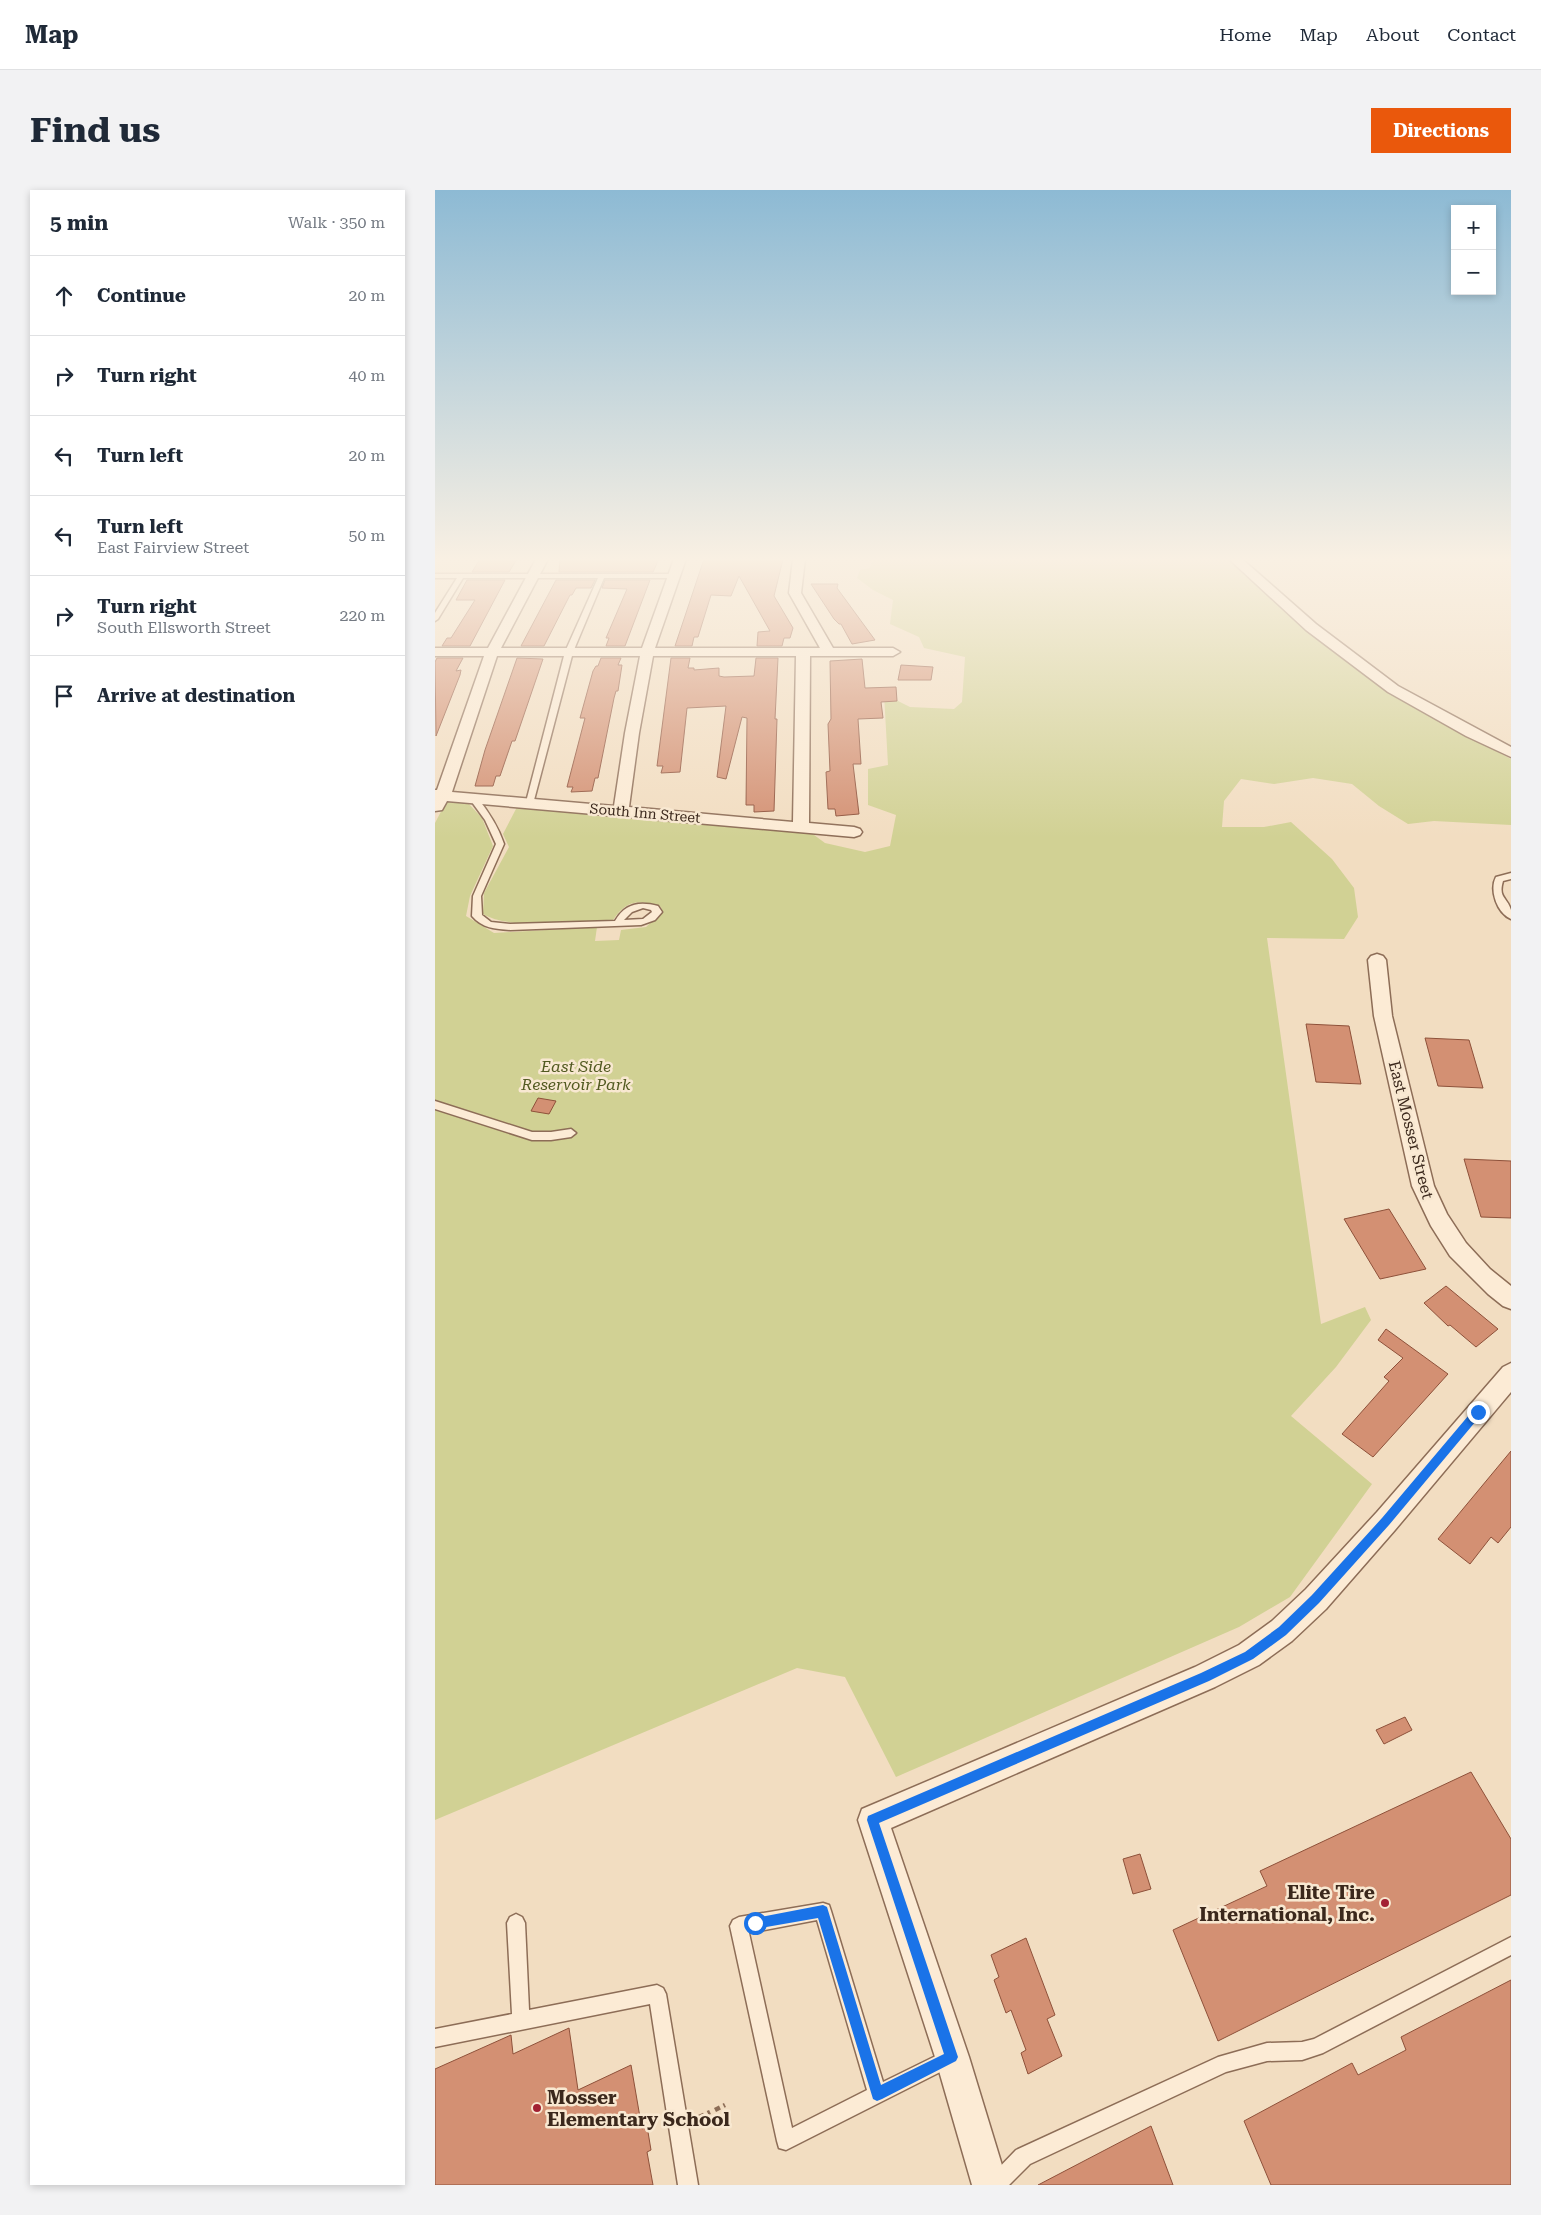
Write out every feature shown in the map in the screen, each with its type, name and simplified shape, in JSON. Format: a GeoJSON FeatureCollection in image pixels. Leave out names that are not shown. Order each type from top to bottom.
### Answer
{"type":"FeatureCollection","features":[{"type":"Feature","properties":{"kind":"street"},"geometry":{"type":"LineString","coordinates":[[437,800],[492,652]]}},
{"type":"Feature","properties":{"kind":"street"},"geometry":{"type":"LineString","coordinates":[[621,811],[647,652]]}},
{"type":"Feature","properties":{"kind":"street"},"geometry":{"type":"LineString","coordinates":[[801,826],[803,652]]}},
{"type":"Feature","properties":{"kind":"street"},"geometry":{"type":"LineString","coordinates":[[1344,652],[1393,689],[1511,753]]}},
{"type":"Feature","properties":{"kind":"street","name":"South Inn Street"},"geometry":{"type":"LineString","coordinates":[[437,800],[473,798],[530,802],[854,832]]}},
{"type":"Feature","properties":{"kind":"street","name":"East Mosser Street"},"geometry":{"type":"LineString","coordinates":[[1377,960],[1383,1016],[1423,1186],[1433,1212],[1463,1257],[1491,1285],[1511,1299]]}},
{"type":"Feature","properties":{"kind":"street"},"geometry":{"type":"LineString","coordinates":[[989,2185],[951,2057],[873,1820],[1205,1677],[1249,1656],[1282,1631],[1315,1599],[1385,1521],[1511,1374]]}},
{"type":"Feature","properties":{"kind":"lane"},"geometry":{"type":"LineString","coordinates":[[530,802],[569,652]]}},
{"type":"Feature","properties":{"kind":"lane"},"geometry":{"type":"LineString","coordinates":[[473,798],[485,812],[497,832],[501,844],[477,896],[477,916],[483,923],[491,926],[510,927],[618,923]]}},
{"type":"Feature","properties":{"kind":"lane"},"geometry":{"type":"LineString","coordinates":[[1511,876],[1499,879],[1496,886],[1497,895],[1511,916]]}},
{"type":"Feature","properties":{"kind":"lane"},"geometry":{"type":"LineString","coordinates":[[435,1105],[532,1136],[571,1133]]}},
{"type":"Feature","properties":{"kind":"lane"},"geometry":{"type":"LineString","coordinates":[[877,2094],[823,1911],[739,1926],[786,2141],[951,2057]]}},
{"type":"Feature","properties":{"kind":"lane"},"geometry":{"type":"LineString","coordinates":[[516,1923],[521,2021]]}},
{"type":"Feature","properties":{"kind":"lane"},"geometry":{"type":"LineString","coordinates":[[996,2185],[1023,2157],[1224,2063],[1267,2052],[1302,2051],[1317,2047],[1511,1946]]}},
{"type":"Feature","properties":{"kind":"lane"},"geometry":{"type":"LineString","coordinates":[[435,2038],[657,1994],[687,2185]]}},
{"type":"Feature","properties":{"kind":"path"},"geometry":{"type":"LineString","coordinates":[[699,2117],[725,2105]]}},
{"type":"Feature","properties":{"kind":"green space","name":"East Side Reservoir Park"},"geometry":{"type":"Polygon","coordinates":[[[943,652],[1344,652],[1392,694],[1511,759],[1511,825],[1434,821],[1408,824],[1379,806],[1352,784],[1313,778],[1274,784],[1241,779],[1224,801],[1222,827],[1264,827],[1291,822],[1332,859],[1354,888],[1358,917],[1344,939],[1267,938],[1321,1324],[1365,1307],[1371,1320],[1336,1367],[1291,1416],[1372,1484],[1290,1597],[1239,1627],[896,1777],[845,1677],[797,1668],[435,1820],[435,823],[446,802],[468,803],[482,818],[493,846],[470,896],[466,916],[494,933],[597,927],[595,941],[619,940],[621,930],[646,927],[662,912],[661,907],[639,902],[623,908],[613,920],[546,924],[510,922],[483,914],[484,893],[509,847],[503,834],[517,807],[810,832],[825,843],[865,852],[890,846],[896,815],[868,805],[868,769],[888,765],[884,694],[910,707],[954,709],[962,702],[965,657],[943,652]]]}},
{"type":"Feature","properties":{"kind":"building"},"geometry":{"type":"Polygon","coordinates":[[[437,658],[463,658],[456,671],[461,670],[460,675],[436,736],[435,662],[437,658]]]}},
{"type":"Feature","properties":{"kind":"building"},"geometry":{"type":"Polygon","coordinates":[[[517,658],[543,659],[515,741],[512,741],[500,776],[496,776],[493,786],[475,786],[485,750],[517,658]]]}},
{"type":"Feature","properties":{"kind":"building"},"geometry":{"type":"Polygon","coordinates":[[[601,658],[621,658],[618,665],[622,665],[618,691],[616,691],[614,698],[598,778],[595,778],[592,791],[571,792],[573,787],[567,787],[585,718],[580,718],[593,671],[598,666],[601,658]]]}},
{"type":"Feature","properties":{"kind":"building"},"geometry":{"type":"Polygon","coordinates":[[[671,658],[690,658],[688,668],[694,668],[694,670],[719,668],[719,676],[724,677],[754,676],[756,658],[778,658],[774,811],[754,812],[754,805],[746,805],[747,718],[742,717],[726,779],[717,777],[726,706],[687,708],[680,772],[661,773],[663,766],[657,766],[671,658]]]}},
{"type":"Feature","properties":{"kind":"building"},"geometry":{"type":"Polygon","coordinates":[[[862,659],[865,688],[896,687],[897,701],[881,702],[883,718],[858,719],[861,764],[853,764],[859,814],[836,816],[835,809],[828,809],[826,772],[830,771],[828,724],[831,719],[830,661],[862,659]]]}},
{"type":"Feature","properties":{"kind":"building"},"geometry":{"type":"Polygon","coordinates":[[[901,665],[933,667],[931,680],[898,680],[901,665]]]}},
{"type":"Feature","properties":{"kind":"building"},"geometry":{"type":"Polygon","coordinates":[[[1306,1024],[1349,1026],[1361,1084],[1316,1082],[1306,1024]]]}},
{"type":"Feature","properties":{"kind":"building"},"geometry":{"type":"Polygon","coordinates":[[[1425,1038],[1469,1040],[1483,1088],[1438,1086],[1425,1038]]]}},
{"type":"Feature","properties":{"kind":"building"},"geometry":{"type":"Polygon","coordinates":[[[538,1098],[556,1101],[549,1114],[531,1111],[538,1098]]]}},
{"type":"Feature","properties":{"kind":"building"},"geometry":{"type":"Polygon","coordinates":[[[1464,1159],[1511,1161],[1511,1218],[1481,1217],[1464,1159]]]}},
{"type":"Feature","properties":{"kind":"building"},"geometry":{"type":"Polygon","coordinates":[[[1389,1209],[1426,1269],[1380,1279],[1344,1219],[1389,1209]]]}},
{"type":"Feature","properties":{"kind":"building"},"geometry":{"type":"Polygon","coordinates":[[[1446,1286],[1498,1329],[1476,1347],[1450,1325],[1448,1326],[1424,1303],[1446,1286]]]}},
{"type":"Feature","properties":{"kind":"building"},"geometry":{"type":"Polygon","coordinates":[[[1386,1329],[1448,1374],[1373,1457],[1342,1434],[1389,1381],[1384,1377],[1403,1358],[1378,1340],[1386,1329]]]}},
{"type":"Feature","properties":{"kind":"building"},"geometry":{"type":"Polygon","coordinates":[[[1511,1451],[1511,1527],[1498,1543],[1491,1537],[1470,1564],[1438,1539],[1511,1451]]]}},
{"type":"Feature","properties":{"kind":"building"},"geometry":{"type":"Polygon","coordinates":[[[1405,1717],[1412,1730],[1384,1744],[1376,1730],[1405,1717]]]}},
{"type":"Feature","properties":{"kind":"building","name":"Elite Tire International, Inc."},"geometry":{"type":"Polygon","coordinates":[[[1471,1772],[1511,1839],[1511,1895],[1218,2041],[1173,1930],[1267,1886],[1260,1871],[1471,1772]]]}},
{"type":"Feature","properties":{"kind":"building"},"geometry":{"type":"Polygon","coordinates":[[[1140,1854],[1151,1889],[1133,1894],[1123,1859],[1140,1854]]]}},
{"type":"Feature","properties":{"kind":"building"},"geometry":{"type":"Polygon","coordinates":[[[1026,1938],[1055,2015],[1047,2019],[1062,2056],[1028,2074],[1021,2053],[1026,2050],[1011,2010],[1006,2013],[994,1980],[999,1977],[991,1955],[1026,1938]]]}},
{"type":"Feature","properties":{"kind":"building"},"geometry":{"type":"Polygon","coordinates":[[[1511,1980],[1511,2185],[1271,2185],[1244,2121],[1352,2063],[1358,2075],[1406,2050],[1401,2037],[1511,1980]]]}},
{"type":"Feature","properties":{"kind":"building","name":"Mosser Elementary School"},"geometry":{"type":"Polygon","coordinates":[[[569,2028],[578,2090],[631,2065],[642,2129],[647,2126],[651,2150],[647,2152],[653,2185],[435,2185],[435,2069],[511,2035],[513,2054],[569,2028]]]}},
{"type":"Feature","properties":{"kind":"building"},"geometry":{"type":"Polygon","coordinates":[[[1151,2126],[1173,2185],[1038,2185],[1151,2126]]]}},
{"type":"Feature","properties":{"kind":"place","name":"Elite Tire International, Inc."},"geometry":{"type":"Point","coordinates":[1385,1903]}},
{"type":"Feature","properties":{"kind":"place","name":"Mosser Elementary School"},"geometry":{"type":"Point","coordinates":[537,2108]}},
{"type":"Feature","properties":{"kind":"route"},"geometry":{"type":"LineString","coordinates":[[755,1923],[823,1911],[877,2094],[951,2057],[873,1820],[1205,1677],[1249,1656],[1282,1631],[1315,1599],[1385,1521],[1478,1412]]}}]}
